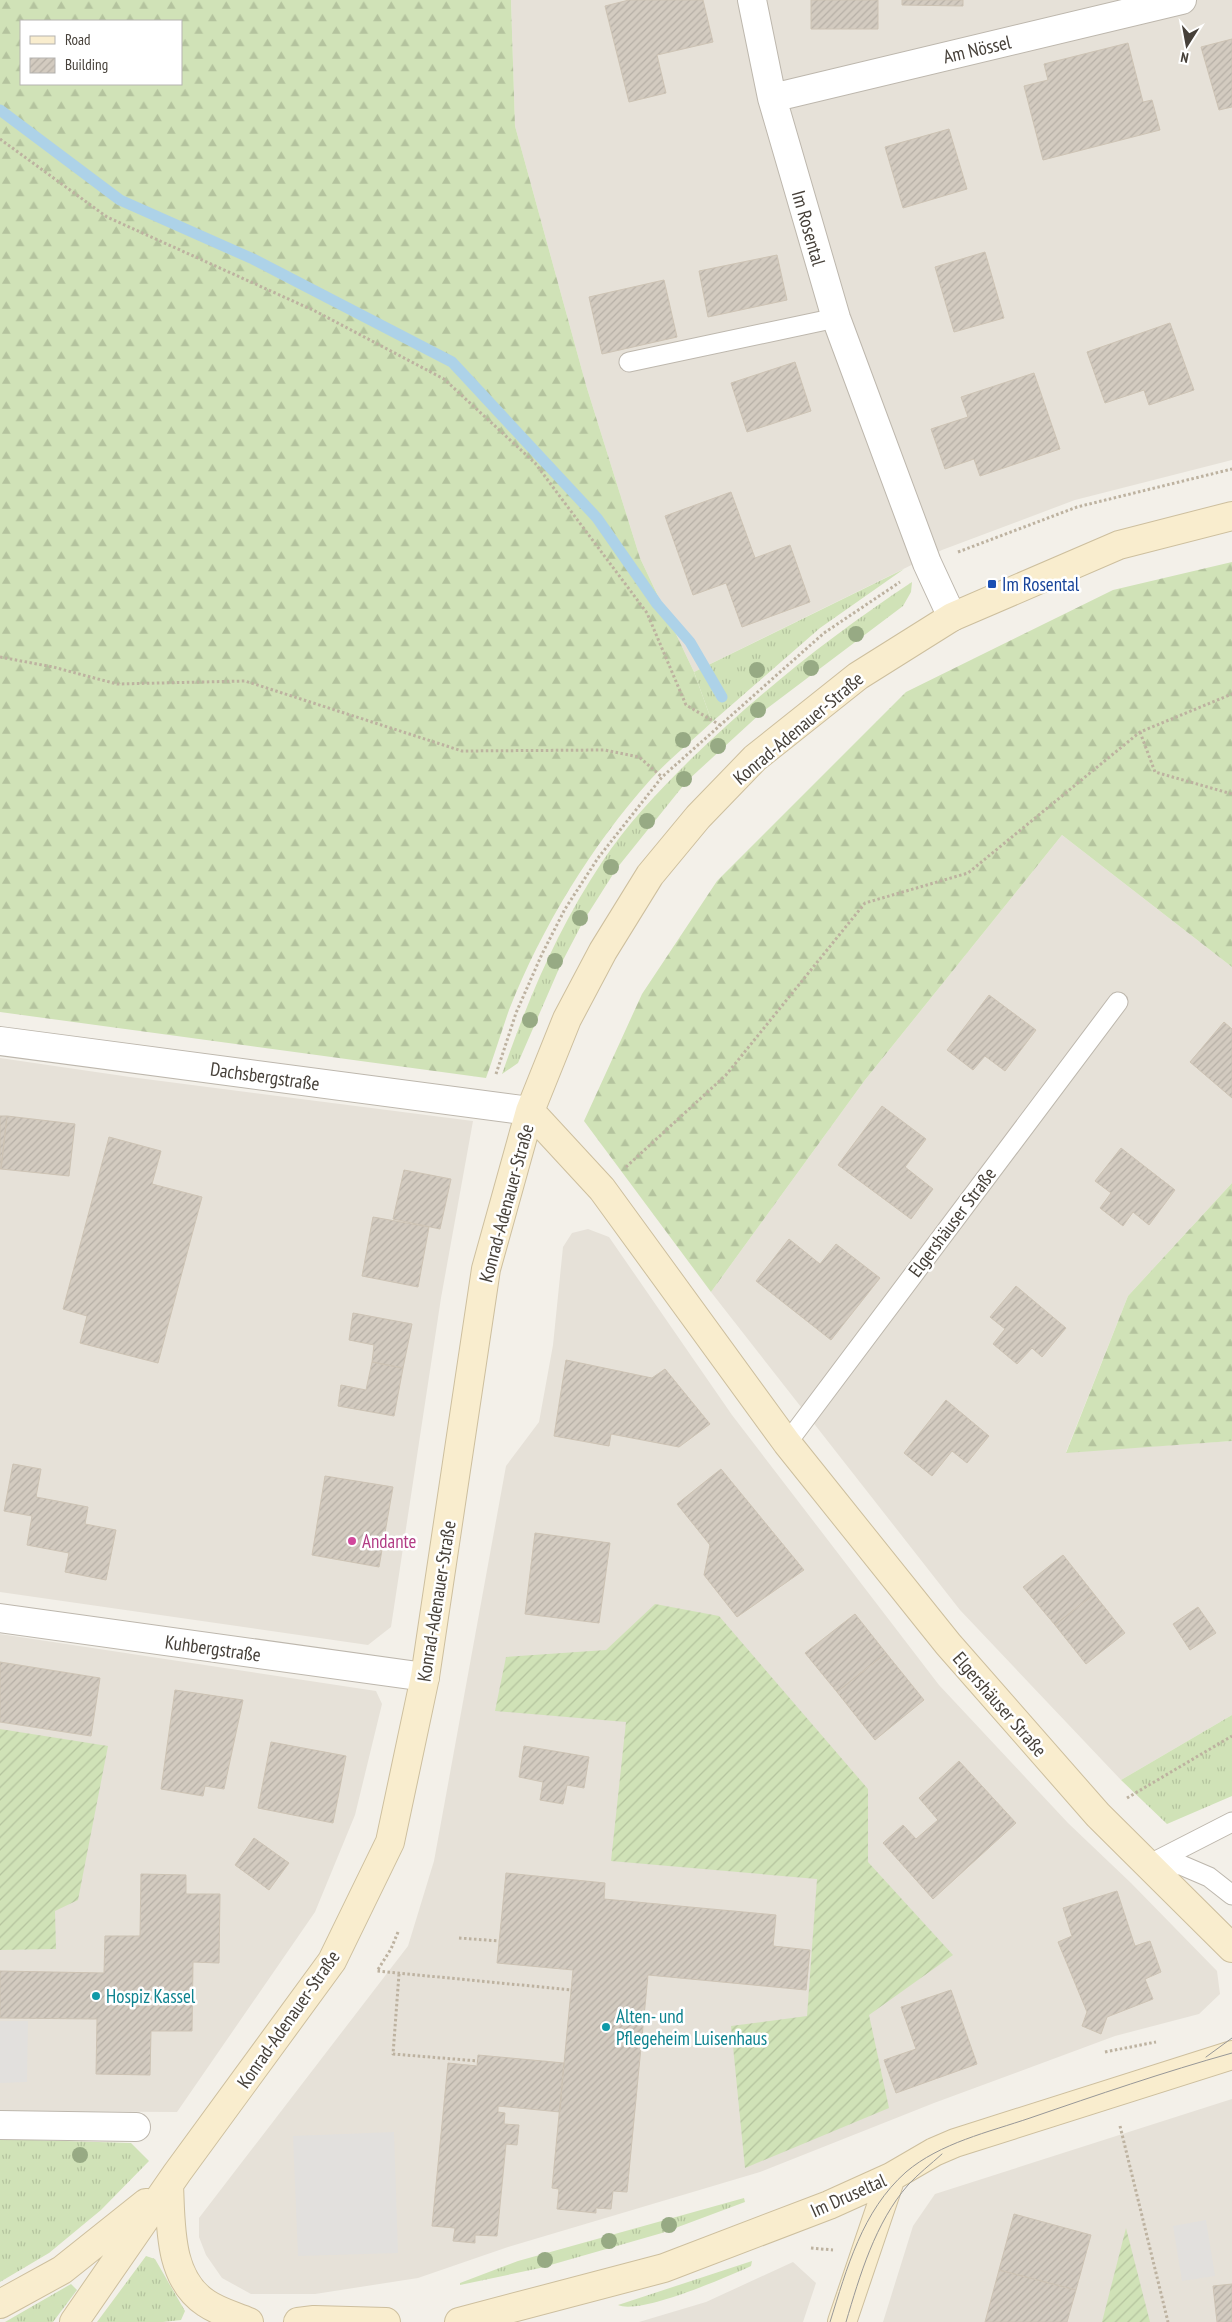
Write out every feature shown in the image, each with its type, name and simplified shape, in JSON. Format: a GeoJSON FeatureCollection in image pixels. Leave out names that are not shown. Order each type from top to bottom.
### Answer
{"type":"FeatureCollection","features":[{"type":"Feature","properties":{"kind":"main road","name":"Konrad-Adenauer-Straße"},"geometry":{"type":"LineString","coordinates":[[74,2322],[169,2185],[332,1961],[390,1842],[426,1677],[486,1269],[530,1111],[567,1019],[603,951],[650,875],[698,817],[755,758],[858,676],[952,617],[1119,544],[1232,516]]}},
{"type":"Feature","properties":{"kind":"main road","name":"Elgershäuser Straße"},"geometry":{"type":"LineString","coordinates":[[530,1111],[602,1188],[787,1442],[948,1644],[1098,1815],[1232,1948]]}},
{"type":"Feature","properties":{"kind":"main road","name":"Im Druseltal"},"geometry":{"type":"LineString","coordinates":[[459,2322],[664,2268],[829,2205],[891,2177],[934,2152],[955,2144],[1232,2055]]}},
{"type":"Feature","properties":{"kind":"main road"},"geometry":{"type":"LineString","coordinates":[[842,2322],[891,2177]]}},
{"type":"Feature","properties":{"kind":"main road","name":"Konrad-Adenauer-Straße"},"geometry":{"type":"LineString","coordinates":[[0,2304],[62,2270],[169,2185]]}},
{"type":"Feature","properties":{"kind":"main road"},"geometry":{"type":"LineString","coordinates":[[169,2185],[172,2243],[180,2267],[192,2289],[206,2303],[250,2322]]}},
{"type":"Feature","properties":{"kind":"main road"},"geometry":{"type":"LineString","coordinates":[[306,2321],[386,2322]]}},
{"type":"Feature","properties":{"kind":"street","name":"Im Rosental"},"geometry":{"type":"LineString","coordinates":[[752,0],[772,98],[836,318],[927,563],[952,617]]}},
{"type":"Feature","properties":{"kind":"street","name":"Am Nössel"},"geometry":{"type":"LineString","coordinates":[[772,98],[1182,0]]}},
{"type":"Feature","properties":{"kind":"street","name":"Dachsbergstraße"},"geometry":{"type":"LineString","coordinates":[[0,1041],[530,1111]]}},
{"type":"Feature","properties":{"kind":"street","name":"Kuhbergstraße"},"geometry":{"type":"LineString","coordinates":[[0,1618],[426,1677]]}},
{"type":"Feature","properties":{"kind":"street"},"geometry":{"type":"LineString","coordinates":[[0,2125],[136,2127]]}},
{"type":"Feature","properties":{"kind":"lane"},"geometry":{"type":"LineString","coordinates":[[629,362],[836,318]]}},
{"type":"Feature","properties":{"kind":"lane","name":"Elgershäuser Straße"},"geometry":{"type":"LineString","coordinates":[[787,1442],[1118,1002]]}},
{"type":"Feature","properties":{"kind":"lane"},"geometry":{"type":"LineString","coordinates":[[1148,1865],[1232,1822]]}},
{"type":"Feature","properties":{"kind":"lane"},"geometry":{"type":"LineString","coordinates":[[1148,1865],[1181,1866],[1209,1877],[1232,1895]]}},
{"type":"Feature","properties":{"kind":"path"},"geometry":{"type":"LineString","coordinates":[[0,139],[107,217],[315,311],[444,379],[535,462],[647,613],[686,705],[720,725]]}},
{"type":"Feature","properties":{"kind":"path"},"geometry":{"type":"LineString","coordinates":[[0,657],[53,667],[117,684],[245,681],[462,751],[604,750],[639,757],[662,778],[598,858],[565,909],[516,1013],[495,1075],[489,1107]]}},
{"type":"Feature","properties":{"kind":"path"},"geometry":{"type":"LineString","coordinates":[[602,1188],[726,1075],[865,903],[968,873],[1140,732],[1232,694]]}},
{"type":"Feature","properties":{"kind":"path"},"geometry":{"type":"LineString","coordinates":[[1140,732],[1155,772],[1232,794]]}},
{"type":"Feature","properties":{"kind":"path"},"geometry":{"type":"LineString","coordinates":[[1098,1815],[1232,1736]]}},
{"type":"Feature","properties":{"kind":"path"},"geometry":{"type":"LineString","coordinates":[[398,1932],[392,1950],[377,1971],[572,1990]]}},
{"type":"Feature","properties":{"kind":"path"},"geometry":{"type":"LineString","coordinates":[[459,1938],[499,1941]]}},
{"type":"Feature","properties":{"kind":"path"},"geometry":{"type":"LineString","coordinates":[[399,1974],[393,2054],[478,2061]]}},
{"type":"Feature","properties":{"kind":"path"},"geometry":{"type":"LineString","coordinates":[[1119,2122],[1168,2322]]}},
{"type":"Feature","properties":{"kind":"shaded area"},"geometry":{"type":"Polygon","coordinates":[[[511,0],[1232,0],[1232,460],[1075,500],[942,550],[694,672],[640,558],[586,385],[515,126],[511,0]]]}},
{"type":"Feature","properties":{"kind":"shaded area"},"geometry":{"type":"Polygon","coordinates":[[[1062,835],[1232,967],[1232,1183],[1128,1296],[1066,1452],[1232,1441],[1232,1715],[1121,1780],[960,1610],[711,1292],[865,1080],[1062,835]]]}},
{"type":"Feature","properties":{"kind":"shaded area"},"geometry":{"type":"Polygon","coordinates":[[[0,1058],[130,1077],[473,1121],[441,1298],[391,1627],[368,1645],[0,1592],[0,1058]]]}},
{"type":"Feature","properties":{"kind":"shaded area"},"geometry":{"type":"Polygon","coordinates":[[[588,1229],[609,1237],[732,1415],[939,1685],[1068,1823],[1131,1883],[1217,1971],[1220,1994],[1199,2014],[1115,2036],[934,2103],[760,2172],[508,2247],[418,2278],[315,2294],[251,2294],[222,2278],[206,2255],[199,2237],[199,2218],[408,1946],[434,1861],[506,1466],[539,1422],[553,1345],[563,1247],[572,1233],[588,1229]]]}},
{"type":"Feature","properties":{"kind":"shaded area"},"geometry":{"type":"Polygon","coordinates":[[[0,1634],[376,1691],[382,1704],[355,1815],[315,1912],[177,2112],[0,2111],[0,1634]]]}},
{"type":"Feature","properties":{"kind":"shaded area"},"geometry":{"type":"Polygon","coordinates":[[[0,2021],[28,2021],[27,2082],[0,2083],[0,2021]]]}},
{"type":"Feature","properties":{"kind":"shaded area"},"geometry":{"type":"Polygon","coordinates":[[[1232,2099],[1232,2322],[883,2322],[913,2226],[935,2194],[1232,2099]]]}},
{"type":"Feature","properties":{"kind":"shaded area"},"geometry":{"type":"Polygon","coordinates":[[[394,2132],[398,2253],[298,2256],[293,2136],[394,2132]]]}},
{"type":"Feature","properties":{"kind":"shaded area"},"geometry":{"type":"Polygon","coordinates":[[[1206,2220],[1215,2276],[1182,2281],[1173,2226],[1206,2220]]]}},
{"type":"Feature","properties":{"kind":"shaded area"},"geometry":{"type":"Polygon","coordinates":[[[793,2262],[816,2283],[803,2322],[639,2322],[706,2302],[793,2262]]]}},
{"type":"Feature","properties":{"kind":"green space"},"geometry":{"type":"Polygon","coordinates":[[[0,0],[511,0],[515,126],[586,385],[640,558],[694,672],[712,722],[651,779],[608,832],[570,888],[522,979],[509,1010],[486,1078],[0,1012],[0,0]]]}},
{"type":"Feature","properties":{"kind":"green space"},"geometry":{"type":"Polygon","coordinates":[[[1232,562],[1232,967],[1062,835],[865,1080],[711,1292],[584,1121],[642,994],[717,881],[906,692],[1113,590],[1232,562]]]}},
{"type":"Feature","properties":{"kind":"green space"},"geometry":{"type":"Polygon","coordinates":[[[904,569],[820,628],[712,722],[694,672],[904,569]]]}},
{"type":"Feature","properties":{"kind":"green space"},"geometry":{"type":"Polygon","coordinates":[[[912,582],[911,592],[903,606],[761,713],[687,781],[617,868],[584,920],[561,964],[518,1063],[502,1074],[533,991],[571,912],[602,862],[633,821],[691,759],[743,711],[825,643],[912,582]]]}},
{"type":"Feature","properties":{"kind":"green space"},"geometry":{"type":"Polygon","coordinates":[[[1232,1183],[1232,1441],[1066,1453],[1128,1296],[1232,1183]]]}},
{"type":"Feature","properties":{"kind":"green space"},"geometry":{"type":"Polygon","coordinates":[[[655,1604],[719,1616],[868,1789],[868,1862],[953,1955],[869,2015],[889,2108],[745,2168],[731,2026],[807,2016],[817,1879],[611,1861],[626,1722],[495,1711],[506,1657],[606,1650],[655,1604]]]}},
{"type":"Feature","properties":{"kind":"green space"},"geometry":{"type":"Polygon","coordinates":[[[1232,1715],[1232,1796],[1167,1824],[1121,1780],[1232,1715]]]}},
{"type":"Feature","properties":{"kind":"green space"},"geometry":{"type":"Polygon","coordinates":[[[0,1729],[108,1746],[78,1900],[55,1911],[56,1949],[0,1950],[0,1729]]]}},
{"type":"Feature","properties":{"kind":"green space"},"geometry":{"type":"Polygon","coordinates":[[[0,2139],[131,2143],[149,2161],[101,2210],[49,2253],[0,2282],[0,2139]]]}},
{"type":"Feature","properties":{"kind":"green space"},"geometry":{"type":"Polygon","coordinates":[[[744,2198],[745,2202],[662,2233],[540,2268],[460,2285],[460,2283],[518,2261],[744,2198]]]}},
{"type":"Feature","properties":{"kind":"green space"},"geometry":{"type":"Polygon","coordinates":[[[1126,2228],[1150,2322],[1102,2322],[1126,2228]]]}},
{"type":"Feature","properties":{"kind":"green space"},"geometry":{"type":"Polygon","coordinates":[[[146,2256],[155,2259],[185,2311],[181,2320],[163,2322],[97,2322],[146,2256]]]}},
{"type":"Feature","properties":{"kind":"green space"},"geometry":{"type":"Polygon","coordinates":[[[752,2261],[751,2266],[663,2300],[629,2307],[618,2305],[752,2261]]]}},
{"type":"Feature","properties":{"kind":"green space"},"geometry":{"type":"Polygon","coordinates":[[[71,2284],[77,2290],[53,2322],[5,2322],[71,2284]]]}},
{"type":"Feature","properties":{"kind":"building"},"geometry":{"type":"Polygon","coordinates":[[[629,0],[703,0],[713,42],[657,55],[666,93],[629,102],[605,6],[629,0]]]}},
{"type":"Feature","properties":{"kind":"building"},"geometry":{"type":"Polygon","coordinates":[[[811,0],[878,0],[878,29],[811,29],[811,0]]]}},
{"type":"Feature","properties":{"kind":"building"},"geometry":{"type":"Polygon","coordinates":[[[902,0],[963,0],[963,6],[902,5],[902,0]]]}},
{"type":"Feature","properties":{"kind":"building"},"geometry":{"type":"Polygon","coordinates":[[[1232,39],[1232,107],[1219,110],[1201,47],[1232,39]]]}},
{"type":"Feature","properties":{"kind":"building"},"geometry":{"type":"Polygon","coordinates":[[[1128,43],[1143,102],[1152,100],[1160,130],[1043,160],[1024,86],[1048,80],[1044,64],[1128,43]]]}},
{"type":"Feature","properties":{"kind":"building"},"geometry":{"type":"Polygon","coordinates":[[[949,129],[967,189],[903,208],[885,147],[949,129]]]}},
{"type":"Feature","properties":{"kind":"building"},"geometry":{"type":"Polygon","coordinates":[[[985,252],[1004,318],[954,332],[935,267],[985,252]]]}},
{"type":"Feature","properties":{"kind":"building"},"geometry":{"type":"Polygon","coordinates":[[[777,255],[787,300],[708,317],[699,271],[777,255]]]}},
{"type":"Feature","properties":{"kind":"building"},"geometry":{"type":"Polygon","coordinates":[[[664,280],[677,337],[602,354],[589,297],[664,280]]]}},
{"type":"Feature","properties":{"kind":"building"},"geometry":{"type":"Polygon","coordinates":[[[1170,323],[1194,390],[1149,405],[1144,390],[1105,403],[1087,352],[1170,323]]]}},
{"type":"Feature","properties":{"kind":"building"},"geometry":{"type":"Polygon","coordinates":[[[795,362],[811,411],[747,432],[731,383],[795,362]]]}},
{"type":"Feature","properties":{"kind":"building"},"geometry":{"type":"Polygon","coordinates":[[[1034,373],[1060,449],[980,476],[974,459],[945,469],[931,429],[968,417],[961,397],[1034,373]]]}},
{"type":"Feature","properties":{"kind":"building"},"geometry":{"type":"Polygon","coordinates":[[[731,492],[755,558],[790,545],[810,602],[742,627],[726,583],[693,595],[665,516],[731,492]]]}},
{"type":"Feature","properties":{"kind":"building"},"geometry":{"type":"Polygon","coordinates":[[[989,995],[1036,1030],[1005,1071],[985,1056],[973,1070],[947,1050],[989,995]]]}},
{"type":"Feature","properties":{"kind":"building"},"geometry":{"type":"Polygon","coordinates":[[[1224,1022],[1232,1029],[1232,1098],[1190,1062],[1224,1022]]]}},
{"type":"Feature","properties":{"kind":"building"},"geometry":{"type":"Polygon","coordinates":[[[882,1106],[926,1139],[905,1167],[933,1189],[911,1219],[838,1165],[882,1106]]]}},
{"type":"Feature","properties":{"kind":"building"},"geometry":{"type":"Polygon","coordinates":[[[0,1116],[7,1116],[1,1169],[0,1169],[0,1116]]]}},
{"type":"Feature","properties":{"kind":"building"},"geometry":{"type":"Polygon","coordinates":[[[7,1116],[75,1124],[69,1176],[1,1169],[7,1116]]]}},
{"type":"Feature","properties":{"kind":"building"},"geometry":{"type":"Polygon","coordinates":[[[109,1137],[161,1151],[152,1184],[202,1197],[158,1363],[80,1343],[87,1316],[63,1309],[109,1137]]]}},
{"type":"Feature","properties":{"kind":"building"},"geometry":{"type":"Polygon","coordinates":[[[1121,1148],[1175,1190],[1149,1225],[1133,1212],[1123,1226],[1100,1208],[1111,1193],[1095,1181],[1121,1148]]]}},
{"type":"Feature","properties":{"kind":"building"},"geometry":{"type":"Polygon","coordinates":[[[404,1170],[451,1179],[440,1229],[393,1219],[404,1170]]]}},
{"type":"Feature","properties":{"kind":"building"},"geometry":{"type":"Polygon","coordinates":[[[373,1217],[429,1227],[418,1287],[362,1276],[373,1217]]]}},
{"type":"Feature","properties":{"kind":"building"},"geometry":{"type":"Polygon","coordinates":[[[789,1239],[820,1264],[836,1244],[880,1278],[831,1340],[756,1281],[789,1239]]]}},
{"type":"Feature","properties":{"kind":"building"},"geometry":{"type":"Polygon","coordinates":[[[1016,1286],[1066,1328],[1042,1357],[1032,1348],[1017,1364],[993,1344],[1005,1329],[990,1317],[1016,1286]]]}},
{"type":"Feature","properties":{"kind":"building"},"geometry":{"type":"Polygon","coordinates":[[[353,1313],[412,1324],[403,1368],[372,1362],[374,1345],[349,1340],[353,1313]]]}},
{"type":"Feature","properties":{"kind":"building"},"geometry":{"type":"Polygon","coordinates":[[[566,1360],[652,1378],[665,1369],[710,1424],[679,1447],[611,1434],[609,1446],[554,1436],[566,1360]]]}},
{"type":"Feature","properties":{"kind":"building"},"geometry":{"type":"Polygon","coordinates":[[[372,1362],[403,1368],[394,1416],[338,1406],[341,1385],[366,1390],[372,1362]]]}},
{"type":"Feature","properties":{"kind":"building"},"geometry":{"type":"Polygon","coordinates":[[[946,1400],[989,1436],[967,1463],[952,1451],[932,1476],[904,1453],[946,1400]]]}},
{"type":"Feature","properties":{"kind":"building"},"geometry":{"type":"Polygon","coordinates":[[[13,1464],[41,1469],[36,1497],[88,1507],[85,1524],[116,1530],[106,1580],[65,1572],[69,1553],[27,1545],[32,1516],[4,1511],[13,1464]]]}},
{"type":"Feature","properties":{"kind":"building"},"geometry":{"type":"Polygon","coordinates":[[[721,1469],[804,1570],[737,1617],[704,1575],[710,1545],[677,1504],[721,1469]]]}},
{"type":"Feature","properties":{"kind":"building"},"geometry":{"type":"Polygon","coordinates":[[[325,1476],[393,1487],[379,1567],[312,1555],[325,1476]]]}},
{"type":"Feature","properties":{"kind":"building"},"geometry":{"type":"Polygon","coordinates":[[[535,1533],[610,1543],[599,1623],[525,1614],[535,1533]]]}},
{"type":"Feature","properties":{"kind":"building"},"geometry":{"type":"Polygon","coordinates":[[[1063,1555],[1094,1594],[1055,1625],[1023,1587],[1063,1555]]]}},
{"type":"Feature","properties":{"kind":"building"},"geometry":{"type":"Polygon","coordinates":[[[1094,1594],[1125,1633],[1086,1664],[1055,1625],[1094,1594]]]}},
{"type":"Feature","properties":{"kind":"building"},"geometry":{"type":"Polygon","coordinates":[[[1198,1607],[1216,1633],[1190,1650],[1173,1624],[1198,1607]]]}},
{"type":"Feature","properties":{"kind":"building"},"geometry":{"type":"Polygon","coordinates":[[[855,1614],[886,1653],[837,1692],[805,1653],[855,1614]]]}},
{"type":"Feature","properties":{"kind":"building"},"geometry":{"type":"Polygon","coordinates":[[[886,1653],[924,1700],[875,1740],[837,1692],[886,1653]]]}},
{"type":"Feature","properties":{"kind":"building"},"geometry":{"type":"Polygon","coordinates":[[[0,1662],[100,1678],[91,1736],[0,1722],[0,1662]]]}},
{"type":"Feature","properties":{"kind":"building"},"geometry":{"type":"Polygon","coordinates":[[[175,1690],[243,1700],[224,1789],[205,1786],[203,1796],[161,1789],[175,1690]]]}},
{"type":"Feature","properties":{"kind":"building"},"geometry":{"type":"Polygon","coordinates":[[[271,1742],[346,1756],[333,1823],[258,1808],[271,1742]]]}},
{"type":"Feature","properties":{"kind":"building"},"geometry":{"type":"Polygon","coordinates":[[[524,1746],[589,1757],[584,1788],[567,1785],[563,1804],[540,1800],[543,1782],[519,1777],[524,1746]]]}},
{"type":"Feature","properties":{"kind":"building"},"geometry":{"type":"Polygon","coordinates":[[[959,1761],[1016,1823],[933,1899],[883,1843],[903,1825],[916,1839],[938,1820],[919,1798],[959,1761]]]}},
{"type":"Feature","properties":{"kind":"building"},"geometry":{"type":"Polygon","coordinates":[[[254,1838],[289,1863],[269,1890],[235,1865],[254,1838]]]}},
{"type":"Feature","properties":{"kind":"building","name":"Alten- und Pflegeheim Luisenhaus"},"geometry":{"type":"Polygon","coordinates":[[[506,1873],[605,1883],[604,1899],[776,1915],[773,1946],[810,1950],[806,1990],[648,1975],[627,2192],[613,2191],[611,2209],[596,2208],[596,2213],[557,2209],[559,2189],[552,2188],[573,1970],[497,1963],[506,1873]]]}},
{"type":"Feature","properties":{"kind":"building","name":"Hospiz Kassel"},"geometry":{"type":"Polygon","coordinates":[[[141,1874],[186,1875],[186,1894],[220,1894],[219,1963],[193,1962],[192,2031],[151,2031],[150,2075],[96,2074],[97,2019],[0,2018],[0,1971],[104,1973],[105,1936],[140,1936],[141,1874]]]}},
{"type":"Feature","properties":{"kind":"building"},"geometry":{"type":"Polygon","coordinates":[[[1117,1891],[1135,1946],[1150,1941],[1161,1972],[1145,1979],[1153,1999],[1107,2017],[1101,2034],[1082,2026],[1087,2012],[1058,1942],[1072,1936],[1063,1908],[1117,1891]]]}},
{"type":"Feature","properties":{"kind":"building"},"geometry":{"type":"Polygon","coordinates":[[[951,1990],[977,2064],[896,2093],[884,2060],[916,2049],[901,2007],[951,1990]]]}},
{"type":"Feature","properties":{"kind":"building"},"geometry":{"type":"Polygon","coordinates":[[[478,2055],[564,2063],[560,2112],[498,2106],[498,2112],[505,2113],[504,2124],[519,2125],[517,2145],[506,2144],[497,2236],[475,2235],[475,2243],[453,2241],[455,2228],[432,2226],[448,2063],[477,2066],[478,2055]]]}},
{"type":"Feature","properties":{"kind":"building"},"geometry":{"type":"Polygon","coordinates":[[[1014,2214],[1091,2235],[1076,2290],[999,2270],[1014,2214]]]}},
{"type":"Feature","properties":{"kind":"building"},"geometry":{"type":"Polygon","coordinates":[[[999,2270],[1076,2290],[1067,2322],[985,2322],[999,2270]]]}},
{"type":"Feature","properties":{"kind":"building"},"geometry":{"type":"Polygon","coordinates":[[[1232,2284],[1232,2322],[1217,2322],[1213,2286],[1232,2284]]]}},
{"type":"Feature","properties":{"kind":"waterway"},"geometry":{"type":"LineString","coordinates":[[0,110],[120,200],[253,259],[452,362],[597,518],[657,604],[690,642],[722,697]]}},
{"type":"Feature","properties":{"kind":"tram line"},"geometry":{"type":"LineString","coordinates":[[1206,2057],[1232,2038]]}},
{"type":"Feature","properties":{"kind":"tram line"},"geometry":{"type":"LineString","coordinates":[[830,2322],[850,2261],[867,2222],[891,2187],[919,2162],[965,2139],[1105,2092],[1232,2053]]}},
{"type":"Feature","properties":{"kind":"tram line"},"geometry":{"type":"LineString","coordinates":[[846,2322],[863,2268],[886,2216],[908,2185],[942,2154]]}},
{"type":"Feature","properties":{"kind":"place","name":"Im Rosental"},"geometry":{"type":"Point","coordinates":[992,584]}},
{"type":"Feature","properties":{"kind":"place","name":"Andante"},"geometry":{"type":"Point","coordinates":[352,1541]}},
{"type":"Feature","properties":{"kind":"place","name":"Hospiz Kassel"},"geometry":{"type":"Point","coordinates":[96,1996]}},
{"type":"Feature","properties":{"kind":"place","name":"Alten- und Pflegeheim Luisenhaus"},"geometry":{"type":"Point","coordinates":[606,2027]}}]}
